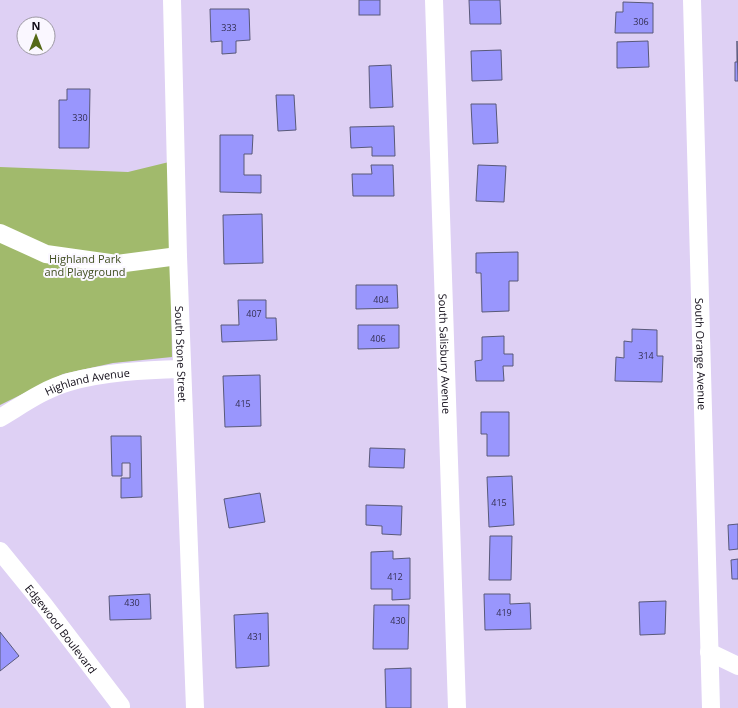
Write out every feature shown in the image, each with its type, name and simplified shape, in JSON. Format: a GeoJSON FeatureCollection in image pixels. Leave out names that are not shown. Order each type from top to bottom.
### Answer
{"type":"FeatureCollection","features":[{"type":"Feature","properties":{"kind":"street","name":"South Stone Street"},"geometry":{"type":"LineString","coordinates":[[172,0],[178,256],[195,708]]}},
{"type":"Feature","properties":{"kind":"street","name":"South Salisbury Avenue"},"geometry":{"type":"LineString","coordinates":[[434,0],[457,708]]}},
{"type":"Feature","properties":{"kind":"street","name":"South Orange Avenue"},"geometry":{"type":"LineString","coordinates":[[692,0],[711,708]]}},
{"type":"Feature","properties":{"kind":"street"},"geometry":{"type":"LineString","coordinates":[[0,233],[46,254],[117,264],[178,256]]}},
{"type":"Feature","properties":{"kind":"street","name":"Highland Avenue"},"geometry":{"type":"LineString","coordinates":[[0,418],[43,393],[68,383],[134,370],[182,368]]}},
{"type":"Feature","properties":{"kind":"street","name":"Edgewood Boulevard"},"geometry":{"type":"LineString","coordinates":[[0,551],[44,605],[121,706]]}},
{"type":"Feature","properties":{"kind":"street"},"geometry":{"type":"LineString","coordinates":[[709,652],[738,666]]}},
{"type":"Feature","properties":{"kind":"green space","name":"Highland Park and Playground"},"geometry":{"type":"Polygon","coordinates":[[[169,162],[172,357],[113,363],[63,374],[0,405],[0,167],[128,172],[169,162]]]}},
{"type":"Feature","properties":{"kind":"building"},"geometry":{"type":"Polygon","coordinates":[[[359,0],[380,0],[380,15],[359,15],[359,0]]]}},
{"type":"Feature","properties":{"kind":"building"},"geometry":{"type":"Polygon","coordinates":[[[469,0],[500,0],[501,24],[470,24],[469,0]]]}},
{"type":"Feature","properties":{"kind":"building"},"geometry":{"type":"Polygon","coordinates":[[[623,2],[653,3],[653,33],[615,33],[616,12],[623,12],[623,2]]]}},
{"type":"Feature","properties":{"kind":"building"},"geometry":{"type":"Polygon","coordinates":[[[210,9],[249,9],[250,40],[236,41],[236,53],[222,54],[222,41],[211,42],[210,9]]]}},
{"type":"Feature","properties":{"kind":"building"},"geometry":{"type":"Polygon","coordinates":[[[648,41],[649,67],[617,68],[617,42],[648,41]]]}},
{"type":"Feature","properties":{"kind":"building"},"geometry":{"type":"Polygon","coordinates":[[[737,41],[738,81],[735,81],[735,62],[737,62],[737,41]]]}},
{"type":"Feature","properties":{"kind":"building"},"geometry":{"type":"Polygon","coordinates":[[[501,50],[502,80],[472,81],[471,51],[501,50]]]}},
{"type":"Feature","properties":{"kind":"building"},"geometry":{"type":"Polygon","coordinates":[[[391,65],[393,107],[370,108],[369,66],[391,65]]]}},
{"type":"Feature","properties":{"kind":"building"},"geometry":{"type":"Polygon","coordinates":[[[67,89],[90,89],[89,148],[59,148],[59,100],[67,100],[67,89]]]}},
{"type":"Feature","properties":{"kind":"building"},"geometry":{"type":"Polygon","coordinates":[[[276,95],[294,95],[296,130],[278,131],[276,95]]]}},
{"type":"Feature","properties":{"kind":"building"},"geometry":{"type":"Polygon","coordinates":[[[471,104],[496,104],[498,143],[473,144],[471,104]]]}},
{"type":"Feature","properties":{"kind":"building"},"geometry":{"type":"Polygon","coordinates":[[[394,126],[395,156],[372,156],[372,147],[351,148],[350,127],[394,126]]]}},
{"type":"Feature","properties":{"kind":"building"},"geometry":{"type":"Polygon","coordinates":[[[220,135],[253,135],[252,154],[244,154],[244,175],[261,175],[261,193],[220,192],[220,135]]]}},
{"type":"Feature","properties":{"kind":"building"},"geometry":{"type":"Polygon","coordinates":[[[371,165],[393,165],[394,196],[353,196],[352,174],[372,174],[371,165]]]}},
{"type":"Feature","properties":{"kind":"building"},"geometry":{"type":"Polygon","coordinates":[[[478,165],[506,166],[504,202],[476,201],[478,165]]]}},
{"type":"Feature","properties":{"kind":"building"},"geometry":{"type":"Polygon","coordinates":[[[262,214],[263,263],[224,264],[223,215],[262,214]]]}},
{"type":"Feature","properties":{"kind":"building"},"geometry":{"type":"Polygon","coordinates":[[[518,252],[518,281],[509,281],[509,311],[482,312],[481,273],[476,273],[476,253],[518,252]]]}},
{"type":"Feature","properties":{"kind":"building"},"geometry":{"type":"Polygon","coordinates":[[[356,285],[397,285],[398,308],[356,309],[356,285]]]}},
{"type":"Feature","properties":{"kind":"building"},"geometry":{"type":"Polygon","coordinates":[[[238,300],[266,300],[266,318],[276,318],[277,340],[222,342],[221,325],[239,325],[238,300]]]}},
{"type":"Feature","properties":{"kind":"building"},"geometry":{"type":"Polygon","coordinates":[[[358,325],[399,325],[399,348],[358,349],[358,325]]]}},
{"type":"Feature","properties":{"kind":"building"},"geometry":{"type":"Polygon","coordinates":[[[632,329],[657,330],[657,356],[663,356],[662,382],[615,381],[616,357],[624,358],[624,341],[632,342],[632,329]]]}},
{"type":"Feature","properties":{"kind":"building"},"geometry":{"type":"Polygon","coordinates":[[[504,336],[504,354],[513,354],[513,366],[503,366],[504,381],[476,381],[475,361],[482,360],[482,337],[504,336]]]}},
{"type":"Feature","properties":{"kind":"building"},"geometry":{"type":"Polygon","coordinates":[[[260,375],[261,426],[225,427],[223,376],[260,375]]]}},
{"type":"Feature","properties":{"kind":"building"},"geometry":{"type":"Polygon","coordinates":[[[481,412],[509,412],[509,456],[487,456],[487,434],[481,434],[481,412]]]}},
{"type":"Feature","properties":{"kind":"building"},"geometry":{"type":"Polygon","coordinates":[[[111,436],[141,436],[142,497],[121,498],[121,478],[130,478],[130,463],[122,463],[122,476],[112,476],[111,436]]]}},
{"type":"Feature","properties":{"kind":"building"},"geometry":{"type":"Polygon","coordinates":[[[370,448],[405,449],[404,468],[369,467],[370,448]]]}},
{"type":"Feature","properties":{"kind":"building"},"geometry":{"type":"Polygon","coordinates":[[[512,476],[514,525],[489,527],[487,477],[512,476]]]}},
{"type":"Feature","properties":{"kind":"building"},"geometry":{"type":"Polygon","coordinates":[[[260,493],[265,522],[229,528],[224,499],[260,493]]]}},
{"type":"Feature","properties":{"kind":"building"},"geometry":{"type":"Polygon","coordinates":[[[366,505],[402,506],[401,535],[382,534],[382,526],[366,525],[366,505]]]}},
{"type":"Feature","properties":{"kind":"building"},"geometry":{"type":"Polygon","coordinates":[[[738,524],[738,549],[729,550],[728,525],[738,524]]]}},
{"type":"Feature","properties":{"kind":"building"},"geometry":{"type":"Polygon","coordinates":[[[490,536],[512,536],[511,580],[489,580],[490,536]]]}},
{"type":"Feature","properties":{"kind":"building"},"geometry":{"type":"Polygon","coordinates":[[[393,551],[393,559],[410,558],[410,599],[392,600],[392,589],[371,589],[371,552],[393,551]]]}},
{"type":"Feature","properties":{"kind":"building"},"geometry":{"type":"Polygon","coordinates":[[[738,559],[738,579],[732,579],[731,560],[738,559]]]}},
{"type":"Feature","properties":{"kind":"building"},"geometry":{"type":"Polygon","coordinates":[[[150,594],[151,619],[110,620],[109,596],[150,594]]]}},
{"type":"Feature","properties":{"kind":"building"},"geometry":{"type":"Polygon","coordinates":[[[484,594],[510,594],[510,604],[530,603],[531,629],[485,630],[484,594]]]}},
{"type":"Feature","properties":{"kind":"building"},"geometry":{"type":"Polygon","coordinates":[[[666,601],[665,634],[640,635],[639,602],[666,601]]]}},
{"type":"Feature","properties":{"kind":"building"},"geometry":{"type":"Polygon","coordinates":[[[374,605],[409,605],[408,649],[373,649],[374,605]]]}},
{"type":"Feature","properties":{"kind":"building"},"geometry":{"type":"Polygon","coordinates":[[[268,613],[269,666],[236,668],[234,615],[268,613]]]}},
{"type":"Feature","properties":{"kind":"building"},"geometry":{"type":"Polygon","coordinates":[[[0,632],[19,656],[0,671],[0,632]]]}},
{"type":"Feature","properties":{"kind":"building"},"geometry":{"type":"Polygon","coordinates":[[[411,668],[411,708],[386,708],[385,669],[411,668]]]}}]}
